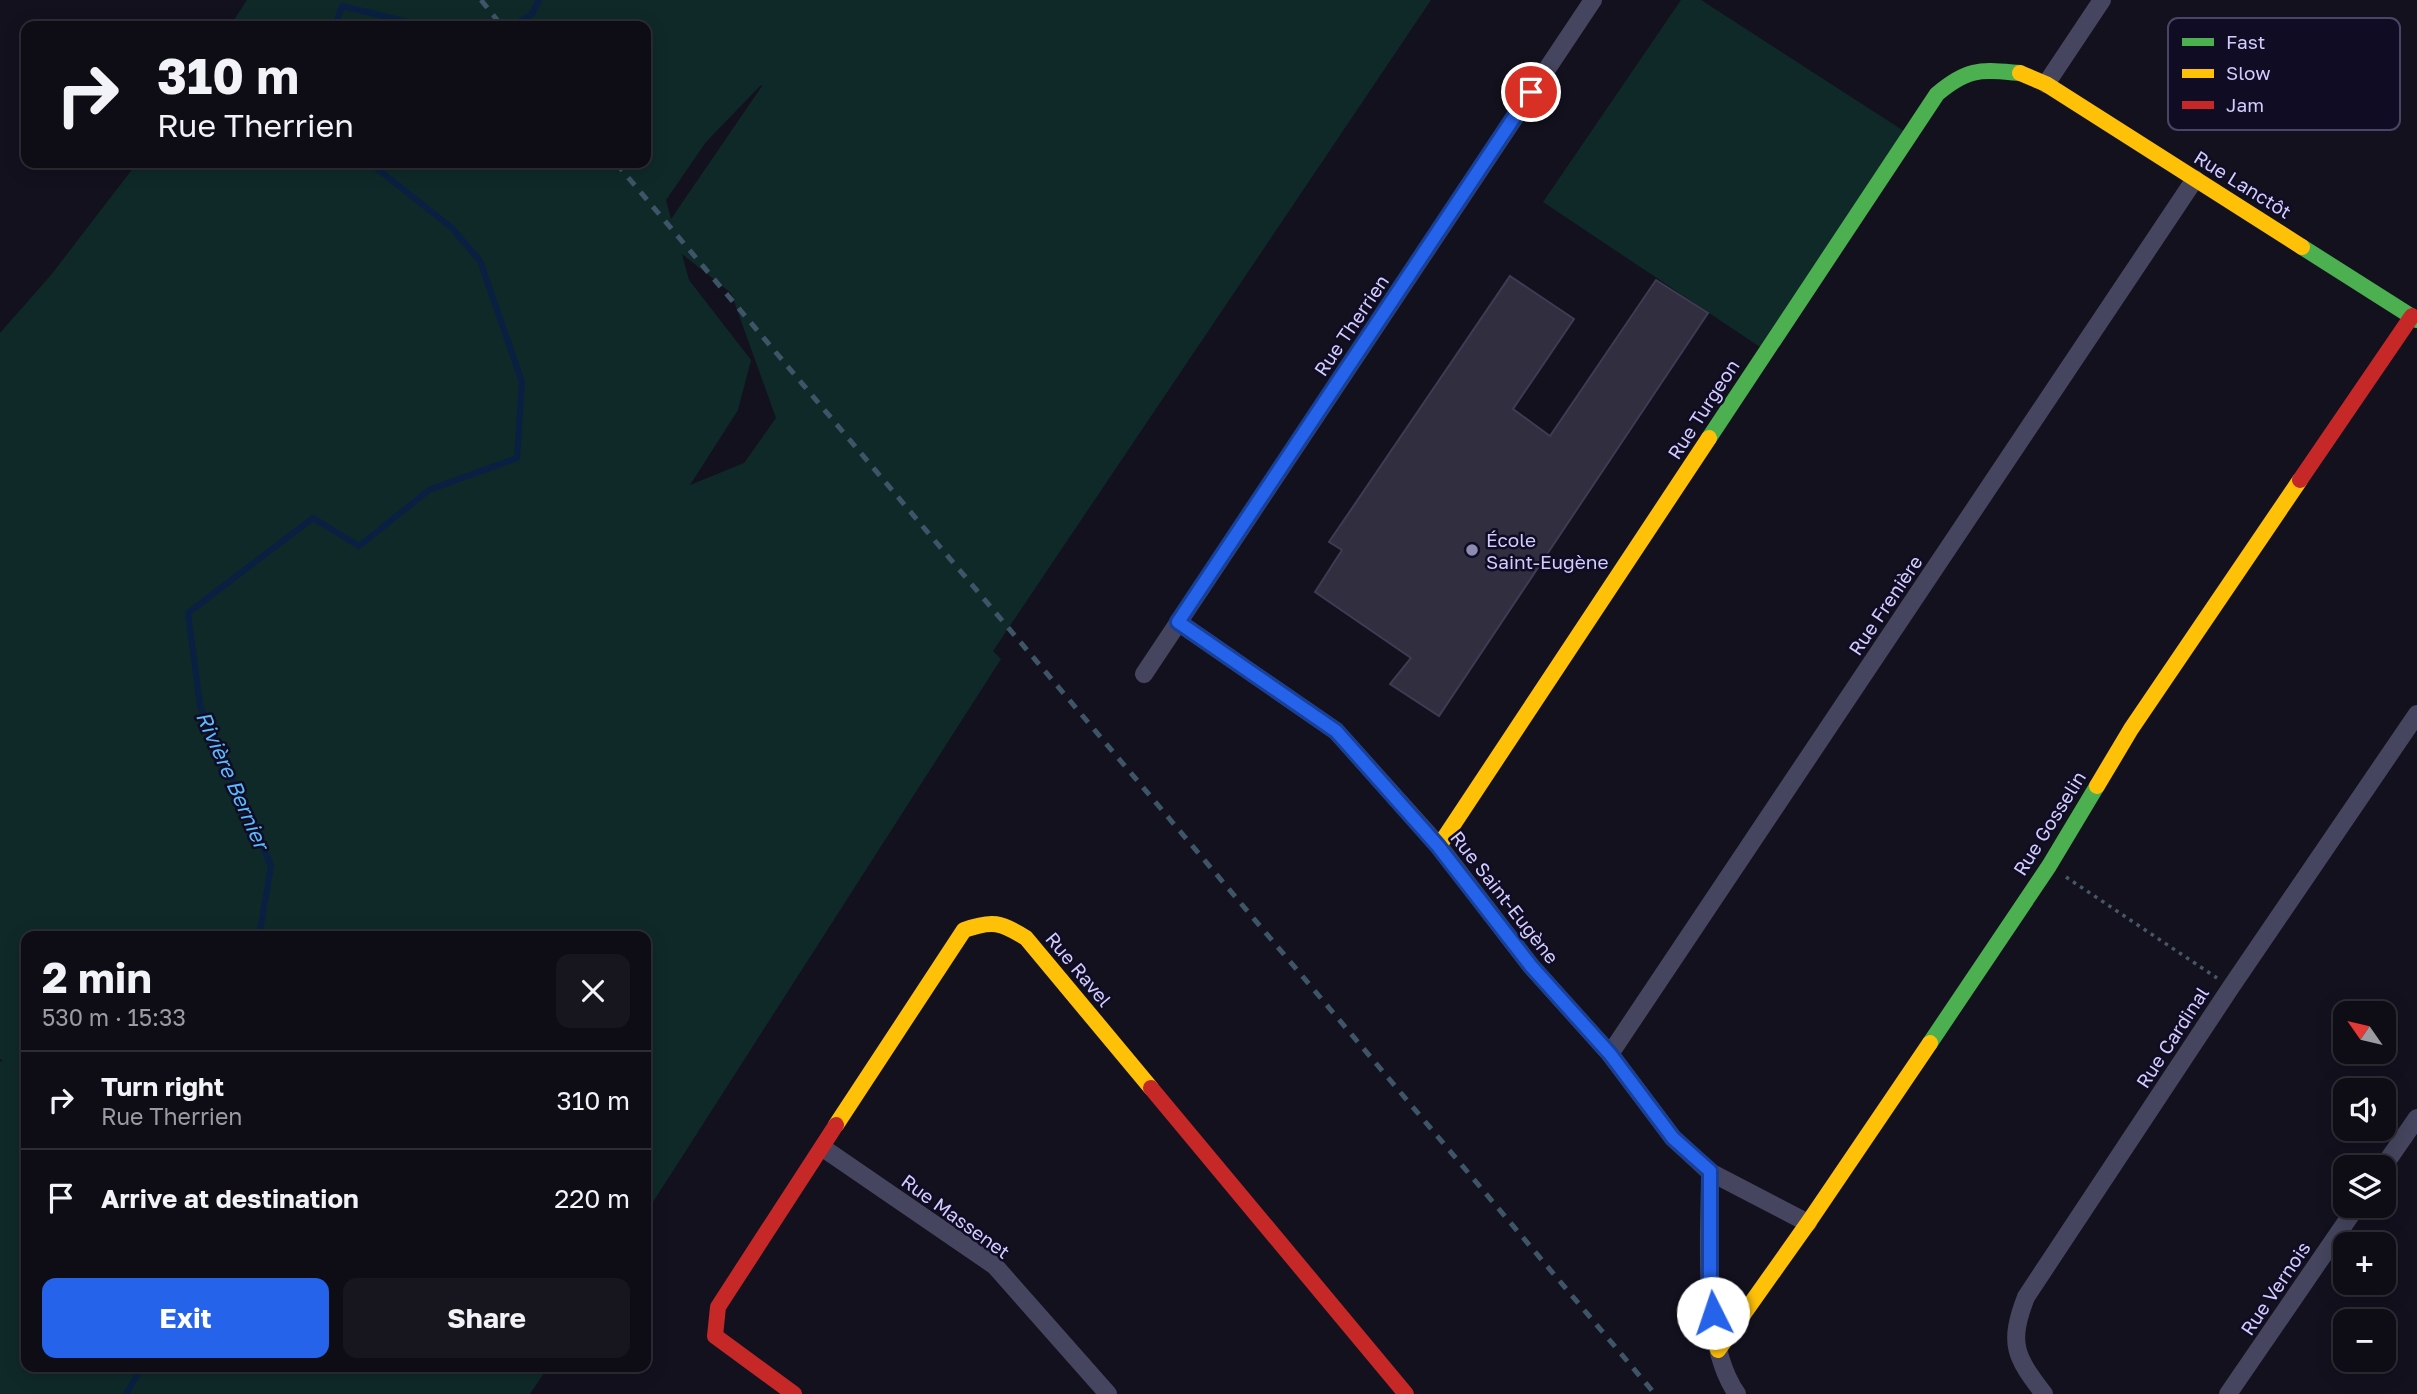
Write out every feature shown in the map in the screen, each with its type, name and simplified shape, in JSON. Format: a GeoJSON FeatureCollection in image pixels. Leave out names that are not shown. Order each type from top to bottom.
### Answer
{"type":"FeatureCollection","features":[{"type":"Feature","properties":{"kind":"street","name":"Rue Therrien"},"geometry":{"type":"LineString","coordinates":[[1144,674],[1593,0]]}},
{"type":"Feature","properties":{"kind":"street"},"geometry":{"type":"LineString","coordinates":[[2046,84],[2102,0]]}},
{"type":"Feature","properties":{"kind":"street","name":"Rue Turgeon"},"geometry":{"type":"LineString","coordinates":[[1438,846],[1937,94],[1956,78],[1980,70],[2025,73],[2046,84]]}},
{"type":"Feature","properties":{"kind":"street","name":"Rue Lanctôt"},"geometry":{"type":"LineString","coordinates":[[2046,84],[2414,318]]}},
{"type":"Feature","properties":{"kind":"street","name":"Rue Frenière"},"geometry":{"type":"LineString","coordinates":[[1610,1054],[2195,179]]}},
{"type":"Feature","properties":{"kind":"street","name":"Rue Gosselin"},"geometry":{"type":"LineString","coordinates":[[1718,1350],[1808,1223],[2049,866],[2131,729],[2414,318]]}},
{"type":"Feature","properties":{"kind":"street","name":"Rue Saint-Eugène"},"geometry":{"type":"LineString","coordinates":[[1178,622],[1336,731],[1438,846],[1531,966],[1610,1054],[1673,1138],[1710,1171],[1808,1223]]}},
{"type":"Feature","properties":{"kind":"street","name":"Rue Cardinal"},"geometry":{"type":"LineString","coordinates":[[2044,1394],[2025,1369],[2015,1343],[2017,1320],[2026,1297],[2231,987],[2417,714]]}},
{"type":"Feature","properties":{"kind":"street","name":"Rue Ravel"},"geometry":{"type":"LineString","coordinates":[[794,1394],[715,1336],[718,1307],[964,930],[982,923],[1003,923],[1026,938],[1406,1394]]}},
{"type":"Feature","properties":{"kind":"street"},"geometry":{"type":"LineString","coordinates":[[2391,1155],[2417,1118]]}},
{"type":"Feature","properties":{"kind":"street","name":"Rue Massenet"},"geometry":{"type":"LineString","coordinates":[[823,1147],[995,1266],[1108,1394]]}},
{"type":"Feature","properties":{"kind":"street"},"geometry":{"type":"LineString","coordinates":[[1710,1171],[1710,1294],[1718,1350],[1730,1384],[1737,1394]]}},
{"type":"Feature","properties":{"kind":"street","name":"Rue Vernois"},"geometry":{"type":"LineString","coordinates":[[2228,1394],[2349,1218]]}},
{"type":"Feature","properties":{"kind":"path"},"geometry":{"type":"LineString","coordinates":[[2049,866],[2231,987]]}},
{"type":"Feature","properties":{"kind":"green space"},"geometry":{"type":"Polygon","coordinates":[[[247,0],[1431,0],[993,651],[1001,659],[651,1205],[651,931],[21,931],[21,1372],[545,1372],[530,1394],[0,1394],[0,1061],[3,1062],[0,1058],[0,333],[51,275],[133,168],[651,168],[651,21],[233,21],[247,0]],[[762,86],[706,142],[666,200],[671,219],[762,86]],[[682,254],[689,280],[751,360],[738,410],[690,485],[744,463],[776,418],[731,293],[682,254]]]}},
{"type":"Feature","properties":{"kind":"green space"},"geometry":{"type":"Polygon","coordinates":[[[1681,0],[1701,0],[1910,135],[1766,351],[1543,202],[1681,0]]]}},
{"type":"Feature","properties":{"kind":"building"},"geometry":{"type":"Polygon","coordinates":[[[1510,276],[1574,319],[1513,409],[1550,436],[1656,280],[1708,313],[1439,716],[1390,684],[1411,658],[1315,592],[1342,550],[1329,542],[1510,276]]]}},
{"type":"Feature","properties":{"kind":"waterway","name":"Rivière Bernier"},"geometry":{"type":"LineString","coordinates":[[520,21],[532,14],[539,0]]}},
{"type":"Feature","properties":{"kind":"waterway","name":"Rivière Bernier"},"geometry":{"type":"LineString","coordinates":[[337,21],[342,6],[404,21]]}},
{"type":"Feature","properties":{"kind":"waterway","name":"Rivière Bernier"},"geometry":{"type":"LineString","coordinates":[[260,931],[271,866],[200,706],[188,613],[313,518],[359,546],[429,490],[517,458],[522,382],[480,261],[452,228],[376,168]]}},
{"type":"Feature","properties":{"kind":"waterway","name":"Rivière Bernier"},"geometry":{"type":"LineString","coordinates":[[126,1394],[139,1372]]}},
{"type":"Feature","properties":{"kind":"railway"},"geometry":{"type":"LineString","coordinates":[[481,0],[498,21]]}},
{"type":"Feature","properties":{"kind":"railway"},"geometry":{"type":"LineString","coordinates":[[620,168],[1655,1394]]}},
{"type":"Feature","properties":{"kind":"traffic: fast"},"geometry":{"type":"LineString","coordinates":[[1709,438],[1937,94],[1958,79],[1976,72],[2020,73]]}},
{"type":"Feature","properties":{"kind":"traffic: fast"},"geometry":{"type":"LineString","coordinates":[[2302,247],[2417,320]]}},
{"type":"Feature","properties":{"kind":"traffic: fast"},"geometry":{"type":"LineString","coordinates":[[1930,1043],[2049,866],[2097,786]]}},
{"type":"Feature","properties":{"kind":"traffic: slow"},"geometry":{"type":"LineString","coordinates":[[2020,73],[2046,84],[2302,247]]}},
{"type":"Feature","properties":{"kind":"traffic: slow"},"geometry":{"type":"LineString","coordinates":[[1439,846],[1709,438]]}},
{"type":"Feature","properties":{"kind":"traffic: slow"},"geometry":{"type":"LineString","coordinates":[[2097,786],[2131,729],[2300,480]]}},
{"type":"Feature","properties":{"kind":"traffic: slow"},"geometry":{"type":"LineString","coordinates":[[836,1125],[964,930],[989,924],[1003,926],[1026,938],[1151,1088]]}},
{"type":"Feature","properties":{"kind":"traffic: slow"},"geometry":{"type":"LineString","coordinates":[[1718,1350],[1930,1043]]}},
{"type":"Feature","properties":{"kind":"traffic: jam"},"geometry":{"type":"LineString","coordinates":[[2300,480],[2412,316]]}},
{"type":"Feature","properties":{"kind":"traffic: jam"},"geometry":{"type":"LineString","coordinates":[[1151,1088],[1406,1394]]}},
{"type":"Feature","properties":{"kind":"traffic: jam"},"geometry":{"type":"LineString","coordinates":[[794,1394],[715,1336],[718,1307],[836,1125]]}},
{"type":"Feature","properties":{"kind":"place","name":"École Saint-Eugène"},"geometry":{"type":"Point","coordinates":[1472,550]}},
{"type":"Feature","properties":{"kind":"route"},"geometry":{"type":"LineString","coordinates":[[1531,92],[1178,622],[1336,731],[1438,846],[1531,966],[1610,1054],[1673,1138],[1710,1171],[1710,1294],[1713,1313]]}}]}
